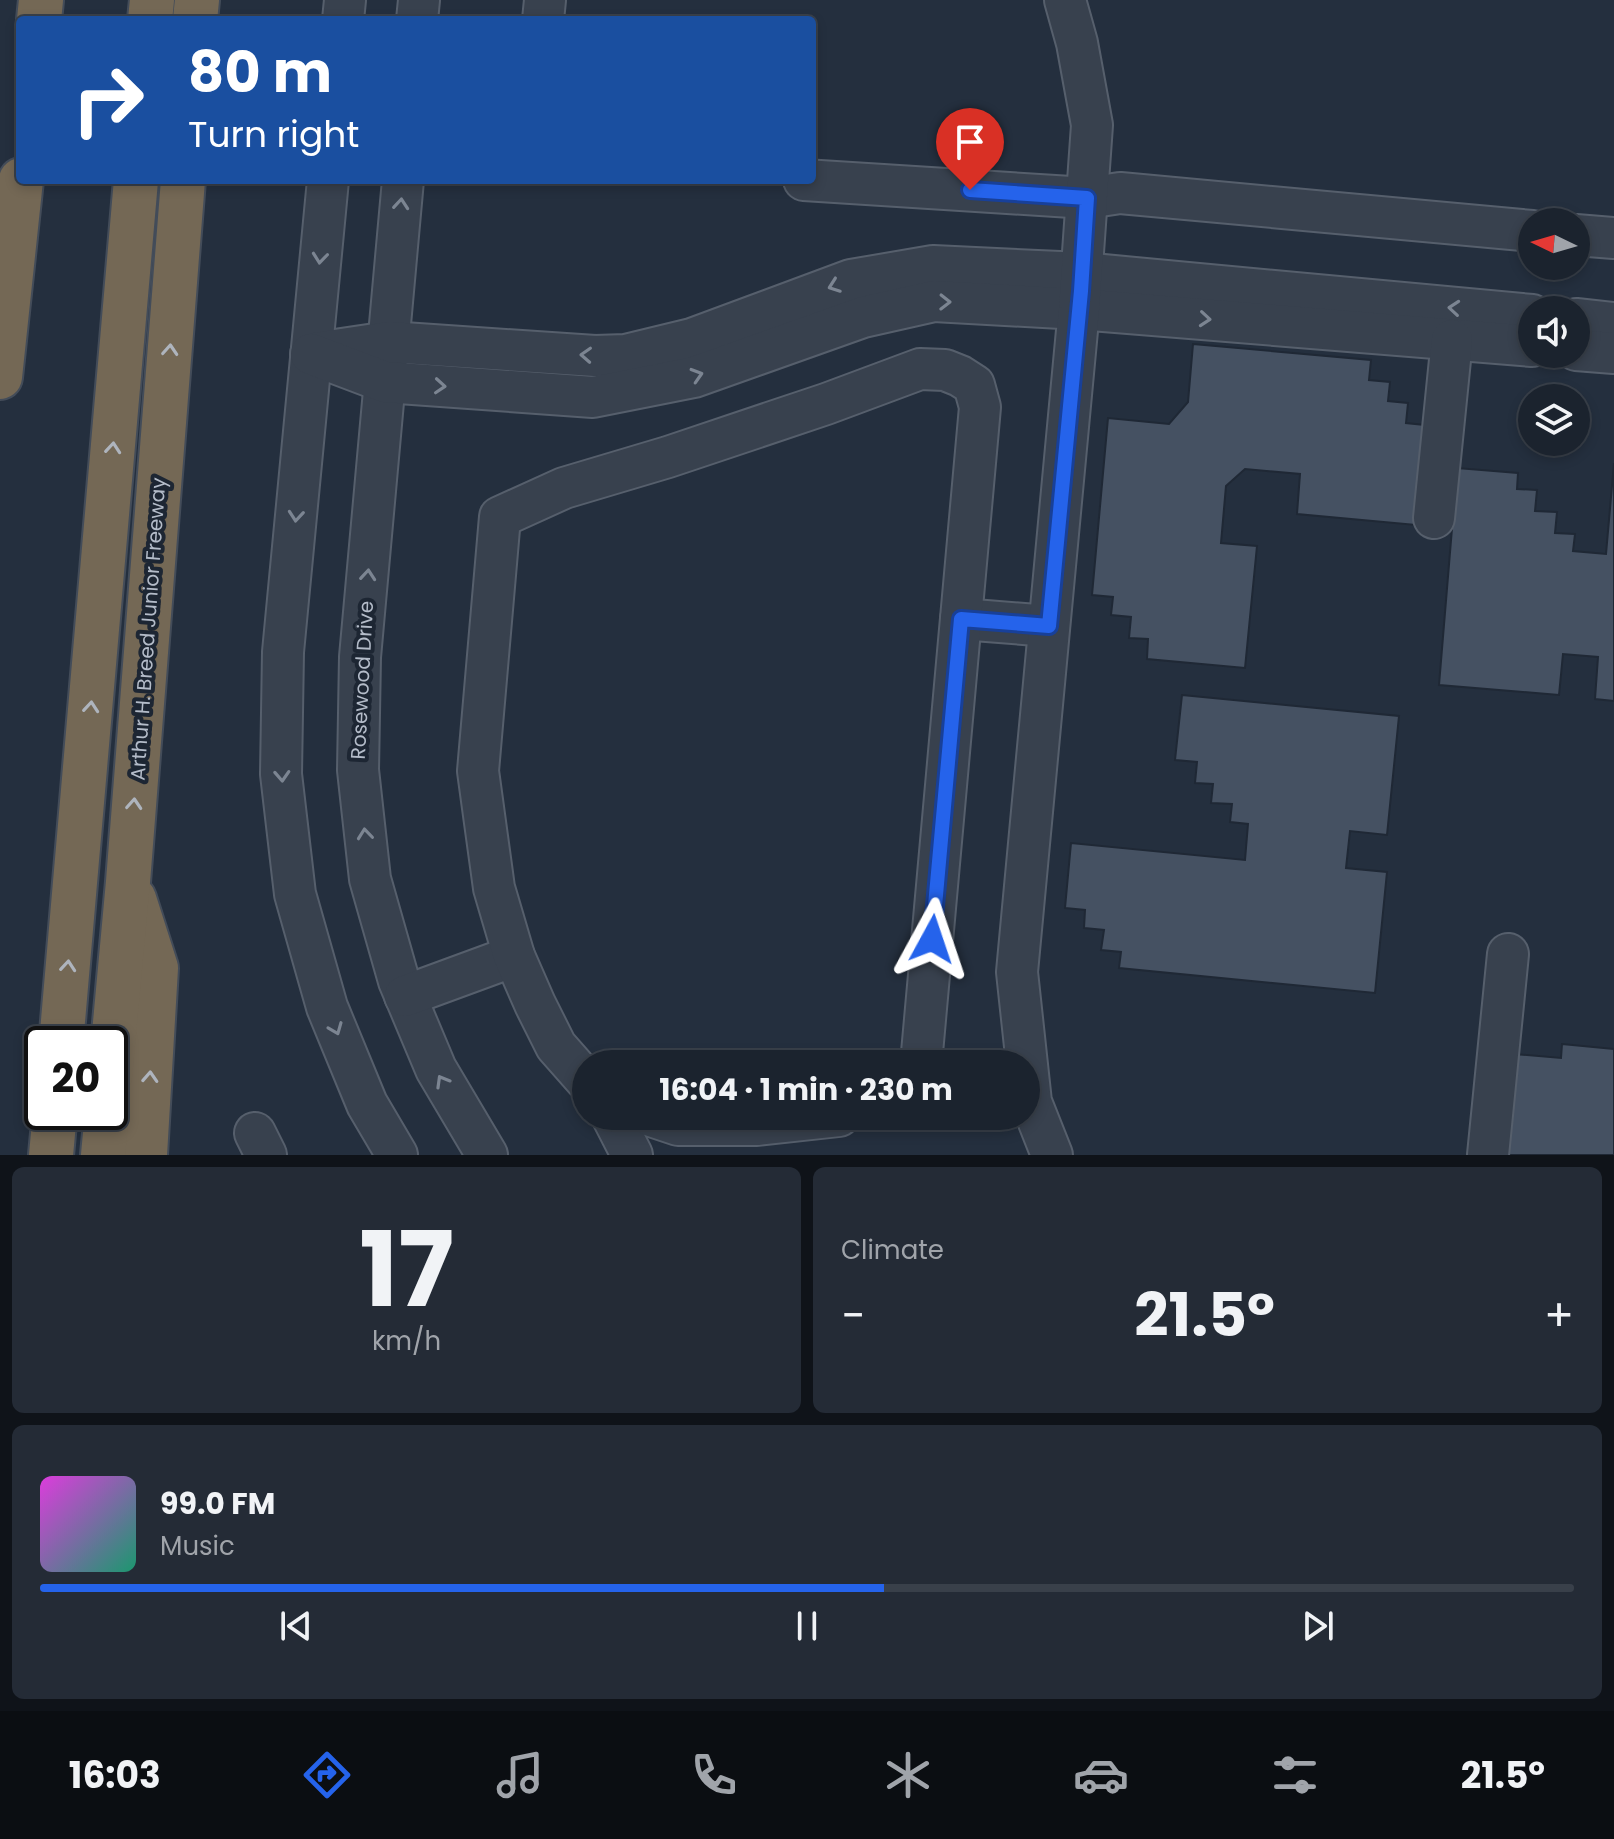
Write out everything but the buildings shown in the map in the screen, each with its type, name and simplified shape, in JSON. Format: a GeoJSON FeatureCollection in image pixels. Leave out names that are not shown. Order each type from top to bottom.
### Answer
{"type":"FeatureCollection","features":[{"type":"Feature","properties":{"kind":"highway"},"geometry":{"type":"LineString","coordinates":[[0,377],[21,184]]}},
{"type":"Feature","properties":{"kind":"highway"},"geometry":{"type":"LineString","coordinates":[[63,1026],[136,184]]}},
{"type":"Feature","properties":{"kind":"highway","name":"Arthur H. Breed Junior Freeway"},"geometry":{"type":"LineString","coordinates":[[115,1026],[183,184]]}},
{"type":"Feature","properties":{"kind":"highway"},"geometry":{"type":"LineString","coordinates":[[128,882],[156,968],[145,1155]]}},
{"type":"Feature","properties":{"kind":"highway"},"geometry":{"type":"LineString","coordinates":[[51,1155],[53,1130]]}},
{"type":"Feature","properties":{"kind":"highway"},"geometry":{"type":"LineString","coordinates":[[103,1155],[105,1130]]}},
{"type":"Feature","properties":{"kind":"street"},"geometry":{"type":"LineString","coordinates":[[1024,1050],[1017,972],[1080,291],[1092,125],[1077,43],[1065,0]]}},
{"type":"Feature","properties":{"kind":"street"},"geometry":{"type":"LineString","coordinates":[[816,181],[1087,198],[1120,193],[1518,230]]}},
{"type":"Feature","properties":{"kind":"street"},"geometry":{"type":"LineString","coordinates":[[328,184],[283,652],[281,774],[295,894],[327,1007],[367,1104],[397,1155]]}},
{"type":"Feature","properties":{"kind":"street","name":"Rosewood Drive"},"geometry":{"type":"LineString","coordinates":[[403,184],[360,657],[358,770],[370,879],[399,981],[436,1069],[480,1153]]}},
{"type":"Feature","properties":{"kind":"street"},"geometry":{"type":"LineString","coordinates":[[1590,236],[1614,238]]}},
{"type":"Feature","properties":{"kind":"street"},"geometry":{"type":"LineString","coordinates":[[311,354],[389,342],[595,356],[626,355],[692,339],[851,280],[933,266],[1080,291],[1452,340],[1518,345]]}},
{"type":"Feature","properties":{"kind":"street"},"geometry":{"type":"LineString","coordinates":[[311,354],[385,382],[593,397],[694,377],[863,317],[934,301],[1080,291],[1518,314]]}},
{"type":"Feature","properties":{"kind":"street"},"geometry":{"type":"LineString","coordinates":[[1590,320],[1614,323]]}},
{"type":"Feature","properties":{"kind":"street"},"geometry":{"type":"LineString","coordinates":[[1434,518],[1452,340]]}},
{"type":"Feature","properties":{"kind":"street"},"geometry":{"type":"LineString","coordinates":[[1590,351],[1614,353]]}},
{"type":"Feature","properties":{"kind":"street"},"geometry":{"type":"LineString","coordinates":[[572,1064],[556,1046],[514,956],[494,888],[478,771],[500,517],[564,488],[668,457],[920,369],[945,370],[960,376],[974,385],[980,407],[922,1050]]}},
{"type":"Feature","properties":{"kind":"street"},"geometry":{"type":"LineString","coordinates":[[961,619],[1049,626]]}},
{"type":"Feature","properties":{"kind":"street"},"geometry":{"type":"LineString","coordinates":[[1488,1155],[1508,954]]}},
{"type":"Feature","properties":{"kind":"street"},"geometry":{"type":"LineString","coordinates":[[405,996],[514,956]]}},
{"type":"Feature","properties":{"kind":"street"},"geometry":{"type":"LineString","coordinates":[[1040,1125],[1052,1155]]}},
{"type":"Feature","properties":{"kind":"street"},"geometry":{"type":"LineString","coordinates":[[619,1130],[632,1155]]}},
{"type":"Feature","properties":{"kind":"route"},"geometry":{"type":"LineString","coordinates":[[932,939],[961,619],[1049,626],[1087,198],[970,190]]}}]}
